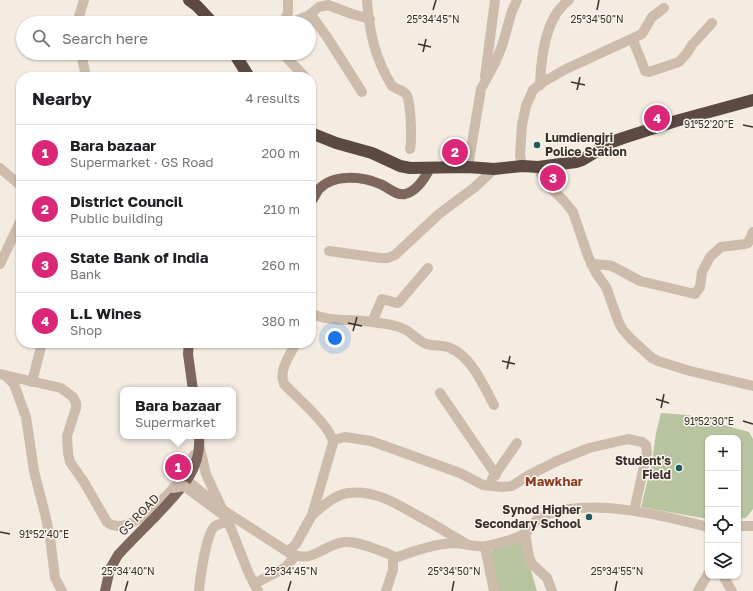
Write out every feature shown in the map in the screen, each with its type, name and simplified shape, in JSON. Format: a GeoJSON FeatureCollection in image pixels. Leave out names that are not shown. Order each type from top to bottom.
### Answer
{"type":"FeatureCollection","features":[{"type":"Feature","properties":{"kind":"highway"},"geometry":{"type":"LineString","coordinates":[[189,0],[206,16]]}},
{"type":"Feature","properties":{"kind":"highway"},"geometry":{"type":"LineString","coordinates":[[238,60],[246,72]]}},
{"type":"Feature","properties":{"kind":"highway"},"geometry":{"type":"LineString","coordinates":[[316,135],[336,143],[372,153],[400,166],[494,169],[522,166],[538,167],[576,162],[612,142],[623,138],[753,100]]}},
{"type":"Feature","properties":{"kind":"main road"},"geometry":{"type":"LineString","coordinates":[[316,194],[319,189],[330,181],[340,178],[370,181],[380,184],[398,194],[404,194],[415,188],[423,181],[430,168]]}},
{"type":"Feature","properties":{"kind":"main road"},"geometry":{"type":"LineString","coordinates":[[189,348],[193,387]]}},
{"type":"Feature","properties":{"kind":"main road","name":"GS ROAD"},"geometry":{"type":"LineString","coordinates":[[105,591],[110,569],[118,555],[186,483],[193,470],[199,450],[199,440]]}},
{"type":"Feature","properties":{"kind":"street"},"geometry":{"type":"LineString","coordinates":[[79,16],[84,0]]}},
{"type":"Feature","properties":{"kind":"street"},"geometry":{"type":"LineString","coordinates":[[286,16],[288,13],[288,0]]}},
{"type":"Feature","properties":{"kind":"street"},"geometry":{"type":"LineString","coordinates":[[368,0],[370,30],[381,67],[392,86],[395,89],[404,92],[408,98],[411,133],[410,148]]}},
{"type":"Feature","properties":{"kind":"street"},"geometry":{"type":"LineString","coordinates":[[484,83],[495,0]]}},
{"type":"Feature","properties":{"kind":"street"},"geometry":{"type":"LineString","coordinates":[[468,167],[481,89],[502,46],[512,11],[517,0]]}},
{"type":"Feature","properties":{"kind":"street"},"geometry":{"type":"LineString","coordinates":[[540,85],[540,73],[549,26],[562,7],[570,0]]}},
{"type":"Feature","properties":{"kind":"street"},"geometry":{"type":"LineString","coordinates":[[308,16],[319,7],[328,5],[370,19]]}},
{"type":"Feature","properties":{"kind":"street"},"geometry":{"type":"LineString","coordinates":[[522,166],[520,144],[525,112],[533,90],[566,69],[632,40],[642,34],[652,17],[664,8]]}},
{"type":"Feature","properties":{"kind":"street"},"geometry":{"type":"LineString","coordinates":[[316,22],[325,33],[362,92]]}},
{"type":"Feature","properties":{"kind":"street"},"geometry":{"type":"LineString","coordinates":[[632,40],[645,71],[649,72],[679,62],[712,23]]}},
{"type":"Feature","properties":{"kind":"street"},"geometry":{"type":"LineString","coordinates":[[82,60],[85,72]]}},
{"type":"Feature","properties":{"kind":"street"},"geometry":{"type":"LineString","coordinates":[[289,60],[300,72]]}},
{"type":"Feature","properties":{"kind":"street"},"geometry":{"type":"LineString","coordinates":[[538,167],[544,181],[574,212],[583,244],[591,264],[606,287],[623,330],[652,358],[690,371],[753,386]]}},
{"type":"Feature","properties":{"kind":"street"},"geometry":{"type":"LineString","coordinates":[[0,168],[16,182]]}},
{"type":"Feature","properties":{"kind":"street"},"geometry":{"type":"LineString","coordinates":[[329,251],[380,258],[388,258],[395,255],[439,214],[475,187],[494,169]]}},
{"type":"Feature","properties":{"kind":"street"},"geometry":{"type":"LineString","coordinates":[[0,264],[16,230]]}},
{"type":"Feature","properties":{"kind":"street"},"geometry":{"type":"LineString","coordinates":[[591,264],[612,266],[634,279],[695,294],[700,288],[702,272],[710,258],[721,247],[748,243],[753,232]]}},
{"type":"Feature","properties":{"kind":"street"},"geometry":{"type":"LineString","coordinates":[[372,322],[382,299],[396,303],[399,302],[428,268]]}},
{"type":"Feature","properties":{"kind":"street"},"geometry":{"type":"LineString","coordinates":[[316,316],[372,322],[399,327],[424,343],[444,346],[457,351],[465,358],[473,369],[494,405]]}},
{"type":"Feature","properties":{"kind":"street"},"geometry":{"type":"LineString","coordinates":[[32,382],[41,348]]}},
{"type":"Feature","properties":{"kind":"street"},"geometry":{"type":"LineString","coordinates":[[199,440],[206,474],[256,588],[286,567],[296,544],[312,515],[332,449],[333,440],[331,434],[284,384],[282,380],[283,369],[294,348]]}},
{"type":"Feature","properties":{"kind":"street"},"geometry":{"type":"LineString","coordinates":[[3,375],[61,388],[73,397],[76,403],[76,408],[67,436],[70,462],[84,482],[107,522],[116,527],[144,516],[155,507],[185,474],[199,440]]}},
{"type":"Feature","properties":{"kind":"street"},"geometry":{"type":"LineString","coordinates":[[3,375],[14,384],[26,418],[34,471],[48,529],[55,578],[62,591]]}},
{"type":"Feature","properties":{"kind":"street"},"geometry":{"type":"LineString","coordinates":[[440,393],[496,474]]}},
{"type":"Feature","properties":{"kind":"street"},"geometry":{"type":"LineString","coordinates":[[333,440],[348,437],[376,442],[460,473],[471,480],[488,486],[502,487],[512,486],[529,475],[588,448],[628,439],[635,440],[646,445],[647,453],[634,511]]}},
{"type":"Feature","properties":{"kind":"street"},"geometry":{"type":"LineString","coordinates":[[488,486],[517,443]]}},
{"type":"Feature","properties":{"kind":"street"},"geometry":{"type":"LineString","coordinates":[[173,488],[186,483],[226,517],[291,554],[304,557],[338,543],[345,542],[351,542],[394,556],[445,544],[468,544],[485,547],[525,533],[533,523],[541,517],[577,508],[634,511],[705,526]]}},
{"type":"Feature","properties":{"kind":"street"},"geometry":{"type":"LineString","coordinates":[[312,515],[330,500],[339,496],[348,493],[369,494],[391,501],[468,544]]}},
{"type":"Feature","properties":{"kind":"street"},"geometry":{"type":"LineString","coordinates":[[199,591],[200,580],[212,530],[226,517]]}},
{"type":"Feature","properties":{"kind":"street"},"geometry":{"type":"LineString","coordinates":[[741,526],[753,526]]}},
{"type":"Feature","properties":{"kind":"street"},"geometry":{"type":"LineString","coordinates":[[525,533],[532,564],[546,578],[552,591]]}},
{"type":"Feature","properties":{"kind":"street"},"geometry":{"type":"LineString","coordinates":[[485,547],[494,591]]}},
{"type":"Feature","properties":{"kind":"street"},"geometry":{"type":"LineString","coordinates":[[386,591],[393,570],[394,556]]}},
{"type":"Feature","properties":{"kind":"street"},"geometry":{"type":"LineString","coordinates":[[698,591],[705,579]]}},
{"type":"Feature","properties":{"kind":"street"},"geometry":{"type":"LineString","coordinates":[[725,579],[732,591]]}},
{"type":"Feature","properties":{"kind":"green space","name":"Student's Field"},"geometry":{"type":"Polygon","coordinates":[[[661,413],[688,415],[749,432],[753,439],[753,509],[746,518],[741,519],[741,435],[705,435],[705,518],[641,507],[652,463],[656,433],[661,413]]]}},
{"type":"Feature","properties":{"kind":"green space"},"geometry":{"type":"Polygon","coordinates":[[[524,536],[530,567],[537,591],[496,591],[491,556],[492,546],[524,536]]]}},
{"type":"Feature","properties":{"kind":"place","name":"L.L Wines"},"geometry":{"type":"Point","coordinates":[657,118]}},
{"type":"Feature","properties":{"kind":"place","name":"Lumdiengjri Police Station"},"geometry":{"type":"Point","coordinates":[537,145]}},
{"type":"Feature","properties":{"kind":"place","name":"District Council"},"geometry":{"type":"Point","coordinates":[455,152]}},
{"type":"Feature","properties":{"kind":"place","name":"State Bank of India"},"geometry":{"type":"Point","coordinates":[553,178]}},
{"type":"Feature","properties":{"kind":"place","name":"Bara bazaar"},"geometry":{"type":"Point","coordinates":[178,467]}},
{"type":"Feature","properties":{"kind":"place","name":"Student's Field"},"geometry":{"type":"Point","coordinates":[679,468]}},
{"type":"Feature","properties":{"kind":"place","name":"Synod Higher Secondary School"},"geometry":{"type":"Point","coordinates":[589,517]}},
{"type":"Feature","properties":{"kind":"district","name":"Mawkhar"},"geometry":{"type":"Point","coordinates":[554,481]}}]}
